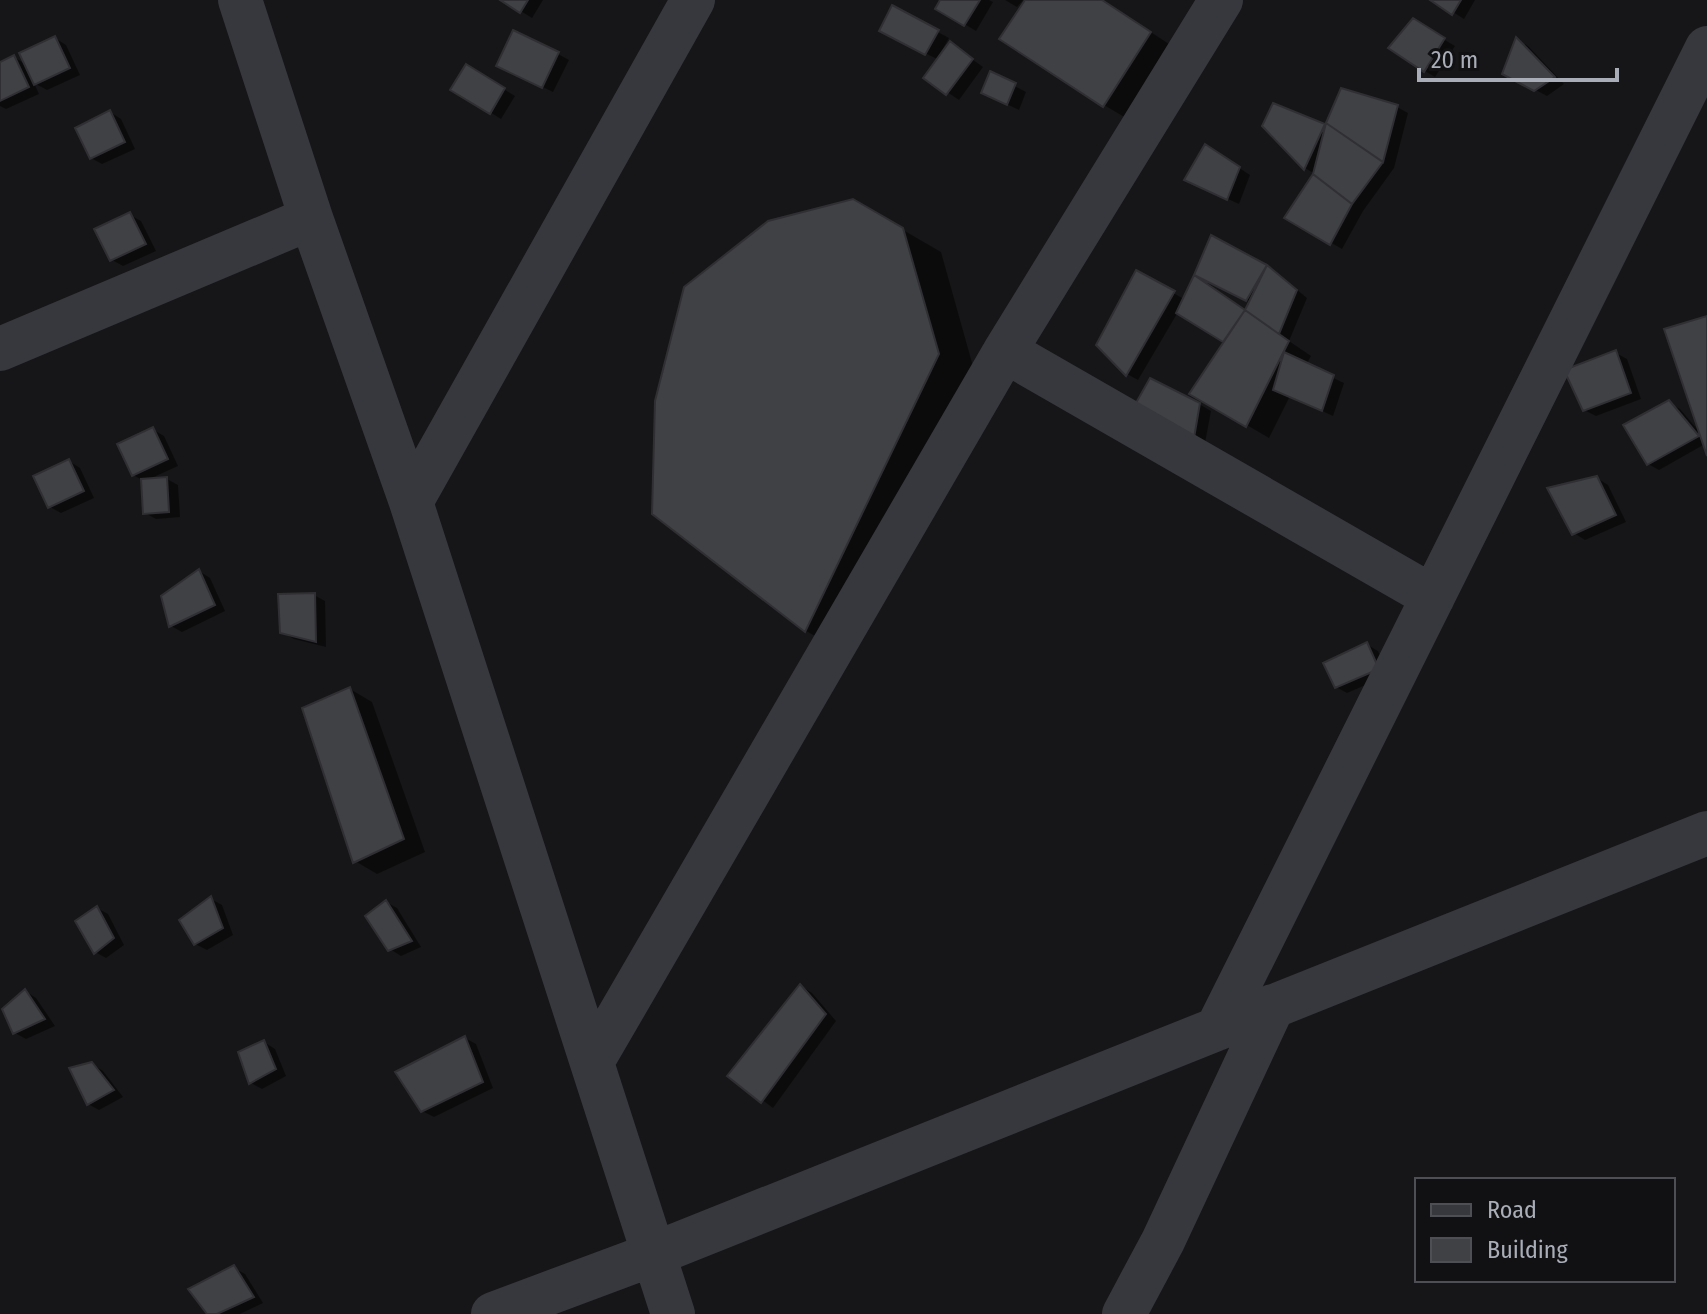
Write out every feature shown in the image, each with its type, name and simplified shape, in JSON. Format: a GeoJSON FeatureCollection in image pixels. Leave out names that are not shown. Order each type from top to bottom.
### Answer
{"type":"FeatureCollection","features":[{"type":"Feature","properties":{"kind":"street"},"geometry":{"type":"LineString","coordinates":[[240,0],[311,218],[411,502],[673,1314]]}},
{"type":"Feature","properties":{"kind":"street"},"geometry":{"type":"LineString","coordinates":[[411,502],[693,0]]}},
{"type":"Feature","properties":{"kind":"street"},"geometry":{"type":"LineString","coordinates":[[592,1062],[1005,351],[1221,0]]}},
{"type":"Feature","properties":{"kind":"street"},"geometry":{"type":"LineString","coordinates":[[1217,1029],[1707,48]]}},
{"type":"Feature","properties":{"kind":"street"},"geometry":{"type":"LineString","coordinates":[[0,349],[311,218]]}},
{"type":"Feature","properties":{"kind":"street"},"geometry":{"type":"LineString","coordinates":[[1005,351],[1433,597]]}},
{"type":"Feature","properties":{"kind":"street"},"geometry":{"type":"LineString","coordinates":[[493,1314],[654,1254],[1707,833]]}},
{"type":"Feature","properties":{"kind":"street"},"geometry":{"type":"LineString","coordinates":[[1124,1314],[1163,1241],[1273,1006]]}},
{"type":"Feature","properties":{"kind":"building"},"geometry":{"type":"Polygon","coordinates":[[[500,0],[528,0],[520,13],[500,0]]]}},
{"type":"Feature","properties":{"kind":"building"},"geometry":{"type":"Polygon","coordinates":[[[940,0],[980,0],[964,26],[935,9],[940,0]]]}},
{"type":"Feature","properties":{"kind":"building"},"geometry":{"type":"Polygon","coordinates":[[[1025,0],[1102,0],[1151,32],[1103,107],[999,39],[1025,0]]]}},
{"type":"Feature","properties":{"kind":"building"},"geometry":{"type":"Polygon","coordinates":[[[1430,0],[1461,0],[1452,15],[1430,0]]]}},
{"type":"Feature","properties":{"kind":"building"},"geometry":{"type":"Polygon","coordinates":[[[892,5],[939,30],[925,55],[879,31],[892,5]]]}},
{"type":"Feature","properties":{"kind":"building"},"geometry":{"type":"Polygon","coordinates":[[[1413,18],[1445,38],[1424,72],[1388,48],[1413,18]]]}},
{"type":"Feature","properties":{"kind":"building"},"geometry":{"type":"Polygon","coordinates":[[[513,30],[559,52],[542,88],[496,66],[513,30]]]}},
{"type":"Feature","properties":{"kind":"building"},"geometry":{"type":"Polygon","coordinates":[[[55,36],[70,68],[34,85],[19,53],[55,36]]]}},
{"type":"Feature","properties":{"kind":"building"},"geometry":{"type":"Polygon","coordinates":[[[1516,37],[1555,77],[1534,91],[1502,74],[1516,37]]]}},
{"type":"Feature","properties":{"kind":"building"},"geometry":{"type":"Polygon","coordinates":[[[950,41],[973,59],[946,95],[923,78],[950,41]]]}},
{"type":"Feature","properties":{"kind":"building"},"geometry":{"type":"Polygon","coordinates":[[[14,55],[29,87],[0,101],[0,62],[14,55]]]}},
{"type":"Feature","properties":{"kind":"building"},"geometry":{"type":"Polygon","coordinates":[[[466,64],[505,88],[490,114],[450,90],[466,64]]]}},
{"type":"Feature","properties":{"kind":"building"},"geometry":{"type":"Polygon","coordinates":[[[990,71],[1016,83],[1007,105],[981,93],[990,71]]]}},
{"type":"Feature","properties":{"kind":"building"},"geometry":{"type":"Polygon","coordinates":[[[1341,88],[1398,105],[1383,162],[1326,123],[1341,88]]]}},
{"type":"Feature","properties":{"kind":"building"},"geometry":{"type":"Polygon","coordinates":[[[1273,103],[1325,124],[1304,170],[1262,126],[1273,103]]]}},
{"type":"Feature","properties":{"kind":"building"},"geometry":{"type":"Polygon","coordinates":[[[110,110],[125,142],[90,159],[75,128],[110,110]]]}},
{"type":"Feature","properties":{"kind":"building"},"geometry":{"type":"Polygon","coordinates":[[[1326,123],[1383,162],[1352,204],[1313,174],[1326,123]]]}},
{"type":"Feature","properties":{"kind":"building"},"geometry":{"type":"Polygon","coordinates":[[[1205,144],[1240,167],[1227,200],[1184,180],[1205,144]]]}},
{"type":"Feature","properties":{"kind":"building"},"geometry":{"type":"Polygon","coordinates":[[[1313,174],[1352,204],[1330,245],[1284,218],[1313,174]]]}},
{"type":"Feature","properties":{"kind":"building"},"geometry":{"type":"Polygon","coordinates":[[[853,199],[903,228],[939,354],[805,632],[652,514],[655,401],[684,287],[768,221],[853,199]]]}},
{"type":"Feature","properties":{"kind":"building"},"geometry":{"type":"Polygon","coordinates":[[[130,212],[146,244],[110,261],[94,229],[130,212]]]}},
{"type":"Feature","properties":{"kind":"building"},"geometry":{"type":"Polygon","coordinates":[[[1211,235],[1267,265],[1246,301],[1194,275],[1211,235]]]}},
{"type":"Feature","properties":{"kind":"building"},"geometry":{"type":"Polygon","coordinates":[[[1267,265],[1297,290],[1279,334],[1245,310],[1267,265]]]}},
{"type":"Feature","properties":{"kind":"building"},"geometry":{"type":"Polygon","coordinates":[[[1136,270],[1175,291],[1126,376],[1096,345],[1136,270]]]}},
{"type":"Feature","properties":{"kind":"building"},"geometry":{"type":"Polygon","coordinates":[[[1194,275],[1245,310],[1223,342],[1176,313],[1194,275]]]}},
{"type":"Feature","properties":{"kind":"building"},"geometry":{"type":"Polygon","coordinates":[[[1245,310],[1289,341],[1246,427],[1189,394],[1245,310]]]}},
{"type":"Feature","properties":{"kind":"building"},"geometry":{"type":"Polygon","coordinates":[[[1707,316],[1707,456],[1664,329],[1707,316]]]}},
{"type":"Feature","properties":{"kind":"building"},"geometry":{"type":"Polygon","coordinates":[[[1616,350],[1631,393],[1583,411],[1564,370],[1616,350]]]}},
{"type":"Feature","properties":{"kind":"building"},"geometry":{"type":"Polygon","coordinates":[[[1284,352],[1334,375],[1322,411],[1273,390],[1284,352]]]}},
{"type":"Feature","properties":{"kind":"building"},"geometry":{"type":"Polygon","coordinates":[[[1150,378],[1200,403],[1194,438],[1132,410],[1150,378]]]}},
{"type":"Feature","properties":{"kind":"building"},"geometry":{"type":"Polygon","coordinates":[[[1669,400],[1699,436],[1647,465],[1623,425],[1669,400]]]}},
{"type":"Feature","properties":{"kind":"building"},"geometry":{"type":"Polygon","coordinates":[[[153,427],[168,459],[132,476],[117,444],[153,427]]]}},
{"type":"Feature","properties":{"kind":"building"},"geometry":{"type":"Polygon","coordinates":[[[69,459],[84,491],[48,508],[33,476],[69,459]]]}},
{"type":"Feature","properties":{"kind":"building"},"geometry":{"type":"Polygon","coordinates":[[[1597,476],[1616,515],[1572,535],[1547,488],[1597,476]]]}},
{"type":"Feature","properties":{"kind":"building"},"geometry":{"type":"Polygon","coordinates":[[[167,477],[169,512],[143,514],[141,479],[167,477]]]}},
{"type":"Feature","properties":{"kind":"building"},"geometry":{"type":"Polygon","coordinates":[[[199,569],[215,605],[169,627],[161,596],[199,569]]]}},
{"type":"Feature","properties":{"kind":"building"},"geometry":{"type":"Polygon","coordinates":[[[315,593],[316,642],[280,633],[278,594],[315,593]]]}},
{"type":"Feature","properties":{"kind":"building"},"geometry":{"type":"Polygon","coordinates":[[[1367,642],[1379,669],[1335,688],[1323,663],[1367,642]]]}},
{"type":"Feature","properties":{"kind":"building"},"geometry":{"type":"Polygon","coordinates":[[[350,687],[404,839],[353,863],[302,708],[350,687]]]}},
{"type":"Feature","properties":{"kind":"building"},"geometry":{"type":"Polygon","coordinates":[[[211,896],[223,928],[194,945],[179,920],[211,896]]]}},
{"type":"Feature","properties":{"kind":"building"},"geometry":{"type":"Polygon","coordinates":[[[386,900],[412,941],[388,951],[365,916],[386,900]]]}},
{"type":"Feature","properties":{"kind":"building"},"geometry":{"type":"Polygon","coordinates":[[[97,906],[114,938],[94,954],[75,921],[97,906]]]}},
{"type":"Feature","properties":{"kind":"building"},"geometry":{"type":"Polygon","coordinates":[[[800,984],[826,1014],[761,1103],[727,1076],[800,984]]]}},
{"type":"Feature","properties":{"kind":"building"},"geometry":{"type":"Polygon","coordinates":[[[25,989],[45,1019],[13,1034],[2,1009],[25,989]]]}},
{"type":"Feature","properties":{"kind":"building"},"geometry":{"type":"Polygon","coordinates":[[[465,1036],[483,1082],[421,1112],[395,1072],[465,1036]]]}},
{"type":"Feature","properties":{"kind":"building"},"geometry":{"type":"Polygon","coordinates":[[[264,1040],[276,1069],[249,1084],[238,1052],[264,1040]]]}},
{"type":"Feature","properties":{"kind":"building"},"geometry":{"type":"Polygon","coordinates":[[[92,1062],[114,1090],[87,1105],[69,1068],[92,1062]]]}},
{"type":"Feature","properties":{"kind":"building"},"geometry":{"type":"Polygon","coordinates":[[[234,1265],[254,1297],[217,1314],[207,1314],[188,1289],[234,1265]]]}}]}
